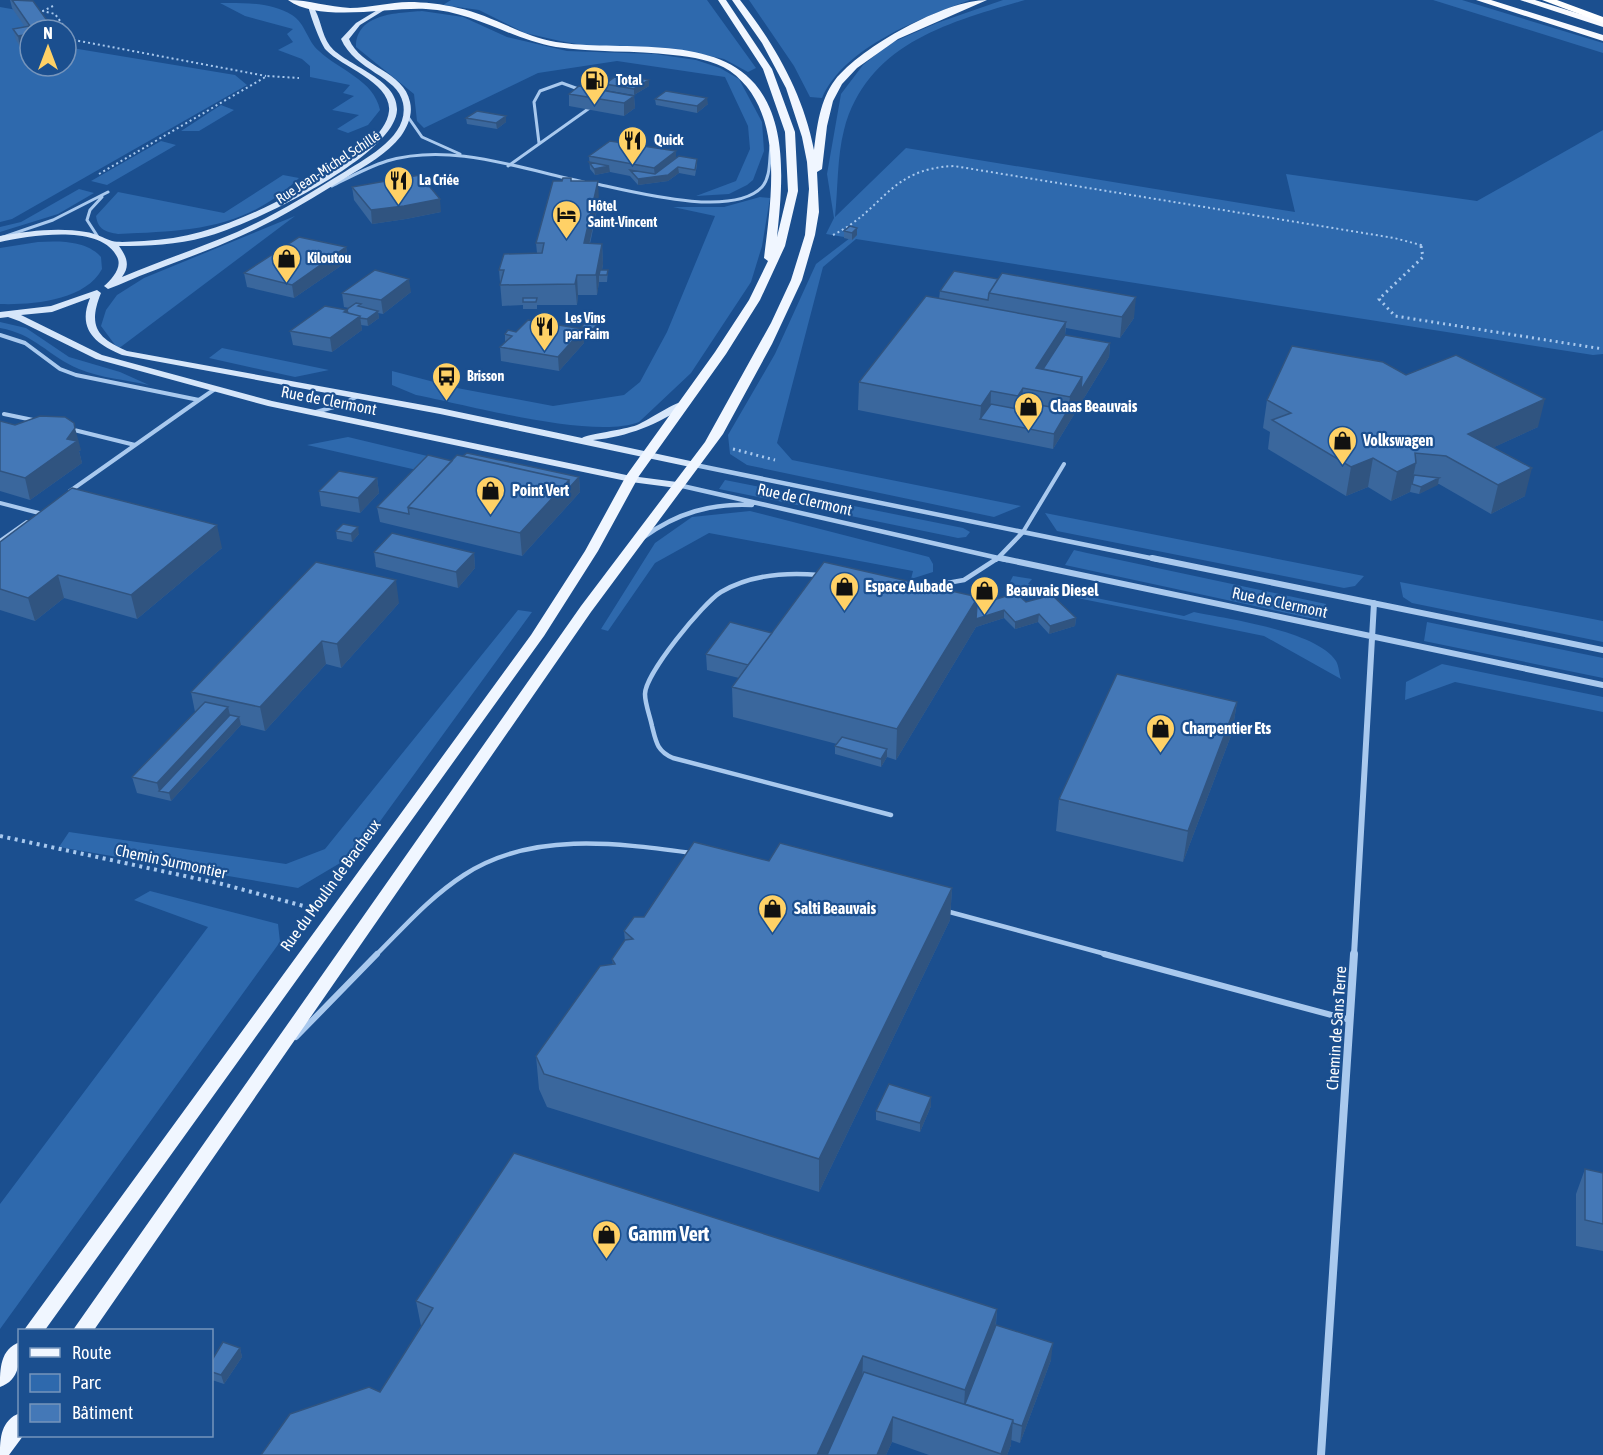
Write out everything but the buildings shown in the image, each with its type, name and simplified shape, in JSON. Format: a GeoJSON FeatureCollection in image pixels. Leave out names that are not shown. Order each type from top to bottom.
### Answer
{"type":"FeatureCollection","features":[{"type":"Feature","properties":{"kind":"highway"},"geometry":{"type":"LineString","coordinates":[[1480,0],[1603,38]]}},
{"type":"Feature","properties":{"kind":"highway"},"geometry":{"type":"LineString","coordinates":[[1525,0],[1603,22]]}},
{"type":"Feature","properties":{"kind":"highway"},"geometry":{"type":"LineString","coordinates":[[1547,0],[1603,22]]}},
{"type":"Feature","properties":{"kind":"main road"},"geometry":{"type":"LineString","coordinates":[[292,0],[310,6],[338,9],[384,8],[426,0]]}},
{"type":"Feature","properties":{"kind":"main road","name":"Rue du Moulin de Bracheux"},"geometry":{"type":"LineString","coordinates":[[35,1329],[558,605],[631,479],[725,350],[766,282],[778,255],[791,205],[790,139],[782,104],[767,66],[722,0]]}},
{"type":"Feature","properties":{"kind":"main road"},"geometry":{"type":"LineString","coordinates":[[736,0],[765,39],[789,80],[808,145],[814,190]]}},
{"type":"Feature","properties":{"kind":"main road"},"geometry":{"type":"LineString","coordinates":[[84,1329],[628,551],[727,418],[777,324],[807,245],[825,110],[840,82],[866,57],[901,33],[928,20],[982,0]]}},
{"type":"Feature","properties":{"kind":"main road","name":"Rue Jean-Michel Schillé"},"geometry":{"type":"LineString","coordinates":[[110,243],[177,241],[218,231],[247,220],[319,180],[366,150],[383,134],[393,113],[390,99],[374,81],[327,48],[320,34],[317,15],[310,6]]}},
{"type":"Feature","properties":{"kind":"main road"},"geometry":{"type":"LineString","coordinates":[[402,6],[463,11],[514,34],[545,43],[675,52],[714,61],[734,70],[755,91],[772,140],[776,196],[766,282]]}},
{"type":"Feature","properties":{"kind":"main road"},"geometry":{"type":"LineString","coordinates":[[384,8],[354,27],[346,35],[346,42],[351,51],[402,92],[407,102],[407,112]]}},
{"type":"Feature","properties":{"kind":"main road","name":"Rue Jean-Michel Schillé"},"geometry":{"type":"LineString","coordinates":[[108,286],[239,234],[313,195],[385,147],[401,130],[407,112]]}},
{"type":"Feature","properties":{"kind":"main road"},"geometry":{"type":"LineString","coordinates":[[0,238],[56,232],[100,238],[119,250],[124,262],[122,272],[97,293],[52,309],[5,315]]}},
{"type":"Feature","properties":{"kind":"main road","name":"Rue de Clermont"},"geometry":{"type":"LineString","coordinates":[[97,293],[91,305],[91,327],[99,340],[117,350],[358,396],[694,465]]}},
{"type":"Feature","properties":{"kind":"main road","name":"Rue de Clermont"},"geometry":{"type":"LineString","coordinates":[[5,315],[29,321],[76,348],[99,357],[215,389],[314,413],[631,479],[677,485]]}},
{"type":"Feature","properties":{"kind":"main road"},"geometry":{"type":"LineString","coordinates":[[559,437],[605,437],[632,431],[662,418],[688,400]]}},
{"type":"Feature","properties":{"kind":"main road"},"geometry":{"type":"LineString","coordinates":[[0,1378],[18,1354]]}},
{"type":"Feature","properties":{"kind":"main road"},"geometry":{"type":"LineString","coordinates":[[0,1450],[18,1425]]}},
{"type":"Feature","properties":{"kind":"street","name":"Rue de Clermont"},"geometry":{"type":"LineString","coordinates":[[694,465],[1603,650]]}},
{"type":"Feature","properties":{"kind":"street","name":"Rue de Clermont"},"geometry":{"type":"LineString","coordinates":[[677,485],[998,558],[1603,685]]}},
{"type":"Feature","properties":{"kind":"street"},"geometry":{"type":"LineString","coordinates":[[628,551],[666,521],[687,511],[743,504],[779,509]]}},
{"type":"Feature","properties":{"kind":"street"},"geometry":{"type":"LineString","coordinates":[[998,558],[1023,532]]}},
{"type":"Feature","properties":{"kind":"street","name":"Chemin de Sans Terre"},"geometry":{"type":"LineString","coordinates":[[1321,1455],[1350,1020],[1374,603]]}},
{"type":"Feature","properties":{"kind":"lane"},"geometry":{"type":"LineString","coordinates":[[539,143],[534,102],[540,91],[562,83],[585,92]]}},
{"type":"Feature","properties":{"kind":"lane"},"geometry":{"type":"LineString","coordinates":[[508,166],[593,106],[589,99]]}},
{"type":"Feature","properties":{"kind":"lane"},"geometry":{"type":"LineString","coordinates":[[407,112],[411,125],[424,138],[468,157]]}},
{"type":"Feature","properties":{"kind":"lane"},"geometry":{"type":"LineString","coordinates":[[313,195],[367,168],[395,158],[425,155],[468,157],[674,199],[717,201],[755,193],[764,184],[772,140]]}},
{"type":"Feature","properties":{"kind":"lane"},"geometry":{"type":"LineString","coordinates":[[0,238],[53,219],[108,192],[94,204],[88,215],[91,229],[100,238]]}},
{"type":"Feature","properties":{"kind":"lane"},"geometry":{"type":"LineString","coordinates":[[0,335],[25,343],[66,372],[199,400]]}},
{"type":"Feature","properties":{"kind":"lane"},"geometry":{"type":"LineString","coordinates":[[68,493],[215,389]]}},
{"type":"Feature","properties":{"kind":"lane"},"geometry":{"type":"LineString","coordinates":[[314,413],[341,405],[358,396]]}},
{"type":"Feature","properties":{"kind":"lane"},"geometry":{"type":"LineString","coordinates":[[4,414],[36,421]]}},
{"type":"Feature","properties":{"kind":"lane"},"geometry":{"type":"LineString","coordinates":[[58,426],[135,445]]}},
{"type":"Feature","properties":{"kind":"lane"},"geometry":{"type":"LineString","coordinates":[[1023,532],[1064,464]]}},
{"type":"Feature","properties":{"kind":"lane"},"geometry":{"type":"LineString","coordinates":[[0,503],[39,513]]}},
{"type":"Feature","properties":{"kind":"lane"},"geometry":{"type":"LineString","coordinates":[[0,541],[48,506]]}},
{"type":"Feature","properties":{"kind":"lane"},"geometry":{"type":"LineString","coordinates":[[919,587],[956,584],[972,578],[998,558]]}},
{"type":"Feature","properties":{"kind":"lane"},"geometry":{"type":"LineString","coordinates":[[824,576],[794,572],[771,575],[727,590],[706,603],[652,675],[646,687],[646,699],[656,744],[662,753],[673,758],[891,815]]}},
{"type":"Feature","properties":{"kind":"lane"},"geometry":{"type":"LineString","coordinates":[[269,1065],[424,906],[459,877],[498,857],[540,847],[570,844],[643,846],[702,854]]}},
{"type":"Feature","properties":{"kind":"lane"},"geometry":{"type":"LineString","coordinates":[[934,907],[1350,1020]]}},
{"type":"Feature","properties":{"kind":"path"},"geometry":{"type":"LineString","coordinates":[[53,6],[43,11],[55,14],[74,40],[267,76],[299,78]]}},
{"type":"Feature","properties":{"kind":"path"},"geometry":{"type":"LineString","coordinates":[[93,178],[267,76]]}},
{"type":"Feature","properties":{"kind":"path"},"geometry":{"type":"LineString","coordinates":[[807,245],[848,228],[911,172],[935,166],[954,166],[1394,238],[1421,245],[1423,256],[1379,299],[1395,316],[1603,349]]}},
{"type":"Feature","properties":{"kind":"path","name":"Chemin Surmontier"},"geometry":{"type":"LineString","coordinates":[[0,836],[222,884],[334,915]]}},
{"type":"Feature","properties":{"kind":"green space"},"geometry":{"type":"Polygon","coordinates":[[[451,0],[707,0],[756,68],[748,72],[724,59],[676,49],[582,45],[560,41],[525,33],[479,10],[443,5],[451,0]]]}},
{"type":"Feature","properties":{"kind":"green space"},"geometry":{"type":"Polygon","coordinates":[[[749,0],[970,0],[907,25],[866,49],[833,80],[822,98],[810,97],[794,66],[749,0]]]}},
{"type":"Feature","properties":{"kind":"green space"},"geometry":{"type":"Polygon","coordinates":[[[1003,0],[1025,0],[968,17],[941,28],[892,56],[871,76],[855,100],[844,130],[835,217],[906,148],[1295,212],[1286,174],[1477,201],[1603,130],[1603,354],[1593,355],[856,239],[823,267],[777,443],[792,460],[1021,506],[994,517],[747,465],[730,454],[728,435],[775,354],[816,264],[850,238],[826,234],[834,218],[827,174],[841,94],[863,65],[889,44],[937,23],[1003,0]]]}},
{"type":"Feature","properties":{"kind":"green space"},"geometry":{"type":"Polygon","coordinates":[[[1433,0],[1462,0],[1603,43],[1603,53],[1433,0]]]}},
{"type":"Feature","properties":{"kind":"green space"},"geometry":{"type":"Polygon","coordinates":[[[220,3],[266,5],[292,15],[319,51],[355,76],[371,91],[380,110],[368,125],[348,133],[337,129],[359,115],[332,110],[354,96],[343,93],[350,85],[310,77],[310,66],[302,59],[278,50],[293,42],[287,34],[293,29],[245,16],[220,3]]]}},
{"type":"Feature","properties":{"kind":"green space"},"geometry":{"type":"Polygon","coordinates":[[[0,7],[34,13],[33,18],[18,18],[18,78],[78,78],[78,49],[235,75],[247,85],[12,219],[0,222],[0,7]]]}},
{"type":"Feature","properties":{"kind":"green space"},"geometry":{"type":"Polygon","coordinates":[[[422,11],[463,17],[507,37],[567,51],[655,54],[696,60],[720,68],[739,79],[762,122],[764,151],[753,180],[729,194],[696,196],[736,181],[750,149],[748,126],[725,77],[617,61],[538,73],[424,128],[417,121],[414,94],[356,47],[363,27],[371,21],[391,14],[422,11]]]}},
{"type":"Feature","properties":{"kind":"green space"},"geometry":{"type":"Polygon","coordinates":[[[221,105],[234,110],[199,131],[181,131],[221,105]]]}},
{"type":"Feature","properties":{"kind":"green space"},"geometry":{"type":"Polygon","coordinates":[[[161,141],[176,145],[107,185],[91,181],[161,141]]]}},
{"type":"Feature","properties":{"kind":"green space"},"geometry":{"type":"Polygon","coordinates":[[[283,175],[299,178],[279,195],[258,208],[237,218],[215,224],[193,229],[118,234],[103,230],[97,221],[96,216],[118,192],[224,213],[283,175]]]}},
{"type":"Feature","properties":{"kind":"green space"},"geometry":{"type":"Polygon","coordinates":[[[79,189],[94,193],[58,214],[0,232],[0,227],[21,222],[79,189]]]}},
{"type":"Feature","properties":{"kind":"green space"},"geometry":{"type":"Polygon","coordinates":[[[760,197],[770,198],[762,246],[751,282],[691,373],[639,422],[619,426],[592,427],[562,424],[416,395],[392,385],[392,371],[457,388],[553,406],[624,395],[640,382],[667,332],[715,216],[673,207],[724,207],[760,197]]]}},
{"type":"Feature","properties":{"kind":"green space"},"geometry":{"type":"Polygon","coordinates":[[[295,216],[118,349],[101,326],[106,310],[117,295],[144,278],[295,216]]]}},
{"type":"Feature","properties":{"kind":"green space"},"geometry":{"type":"Polygon","coordinates":[[[38,242],[71,243],[88,247],[101,257],[102,269],[94,280],[83,288],[56,299],[0,304],[0,248],[38,242]]]}},
{"type":"Feature","properties":{"kind":"green space"},"geometry":{"type":"Polygon","coordinates":[[[0,322],[26,328],[69,357],[120,372],[149,385],[105,377],[79,369],[23,335],[0,328],[0,322]]]}},
{"type":"Feature","properties":{"kind":"green space"},"geometry":{"type":"Polygon","coordinates":[[[222,348],[329,370],[295,377],[209,358],[222,348]]]}},
{"type":"Feature","properties":{"kind":"green space"},"geometry":{"type":"Polygon","coordinates":[[[348,437],[444,460],[430,473],[307,445],[348,437]]]}},
{"type":"Feature","properties":{"kind":"green space"},"geometry":{"type":"Polygon","coordinates":[[[725,480],[963,528],[970,532],[966,537],[958,538],[719,489],[725,480]]]}},
{"type":"Feature","properties":{"kind":"green space"},"geometry":{"type":"Polygon","coordinates":[[[750,511],[929,557],[933,564],[933,572],[911,579],[913,571],[709,533],[655,563],[608,631],[601,629],[655,543],[692,517],[750,511]]]}},
{"type":"Feature","properties":{"kind":"green space"},"geometry":{"type":"Polygon","coordinates":[[[1045,513],[1364,576],[1355,586],[1344,588],[1057,531],[1045,513]]]}},
{"type":"Feature","properties":{"kind":"green space"},"geometry":{"type":"Polygon","coordinates":[[[1074,550],[1326,604],[1319,620],[1065,565],[1074,550]]]}},
{"type":"Feature","properties":{"kind":"green space"},"geometry":{"type":"Polygon","coordinates":[[[1013,576],[1032,579],[1028,584],[1184,616],[1194,612],[1228,618],[1292,634],[1326,651],[1336,661],[1341,679],[1264,636],[1009,584],[1013,576]]]}},
{"type":"Feature","properties":{"kind":"green space"},"geometry":{"type":"Polygon","coordinates":[[[1400,582],[1603,621],[1603,642],[1412,603],[1403,597],[1400,582]]]}},
{"type":"Feature","properties":{"kind":"green space"},"geometry":{"type":"Polygon","coordinates":[[[518,610],[532,612],[357,853],[298,888],[59,847],[69,832],[286,864],[325,849],[518,610]]]}},
{"type":"Feature","properties":{"kind":"green space"},"geometry":{"type":"Polygon","coordinates":[[[1427,622],[1603,658],[1603,678],[1424,641],[1427,622]]]}},
{"type":"Feature","properties":{"kind":"green space"},"geometry":{"type":"Polygon","coordinates":[[[1442,664],[1603,697],[1603,712],[1455,682],[1405,700],[1406,682],[1442,664]]]}},
{"type":"Feature","properties":{"kind":"green space"},"geometry":{"type":"Polygon","coordinates":[[[150,891],[278,924],[280,942],[0,1329],[0,1204],[208,927],[134,900],[150,891]]]}},
{"type":"Feature","properties":{"kind":"place","name":"Total"},"geometry":{"type":"Point","coordinates":[595,106]}},
{"type":"Feature","properties":{"kind":"place","name":"Quick"},"geometry":{"type":"Point","coordinates":[633,166]}},
{"type":"Feature","properties":{"kind":"place","name":"La Criée"},"geometry":{"type":"Point","coordinates":[398,206]}},
{"type":"Feature","properties":{"kind":"place","name":"Hôtel Saint-Vincent"},"geometry":{"type":"Point","coordinates":[567,240]}},
{"type":"Feature","properties":{"kind":"place","name":"Kiloutou"},"geometry":{"type":"Point","coordinates":[286,284]}},
{"type":"Feature","properties":{"kind":"place","name":"Les Vins par Faim"},"geometry":{"type":"Point","coordinates":[544,352]}},
{"type":"Feature","properties":{"kind":"place","name":"Brisson"},"geometry":{"type":"Point","coordinates":[446,402]}},
{"type":"Feature","properties":{"kind":"place","name":"Claas Beauvais"},"geometry":{"type":"Point","coordinates":[1029,432]}},
{"type":"Feature","properties":{"kind":"place","name":"Volkswagen"},"geometry":{"type":"Point","coordinates":[1342,466]}},
{"type":"Feature","properties":{"kind":"place","name":"Point Vert"},"geometry":{"type":"Point","coordinates":[491,516]}},
{"type":"Feature","properties":{"kind":"place","name":"Espace Aubade"},"geometry":{"type":"Point","coordinates":[844,612]}},
{"type":"Feature","properties":{"kind":"place","name":"Beauvais Diesel"},"geometry":{"type":"Point","coordinates":[985,616]}},
{"type":"Feature","properties":{"kind":"place","name":"Charpentier Ets"},"geometry":{"type":"Point","coordinates":[1161,754]}},
{"type":"Feature","properties":{"kind":"place","name":"Salti Beauvais"},"geometry":{"type":"Point","coordinates":[773,934]}},
{"type":"Feature","properties":{"kind":"place","name":"Gamm Vert"},"geometry":{"type":"Point","coordinates":[607,1260]}}]}
